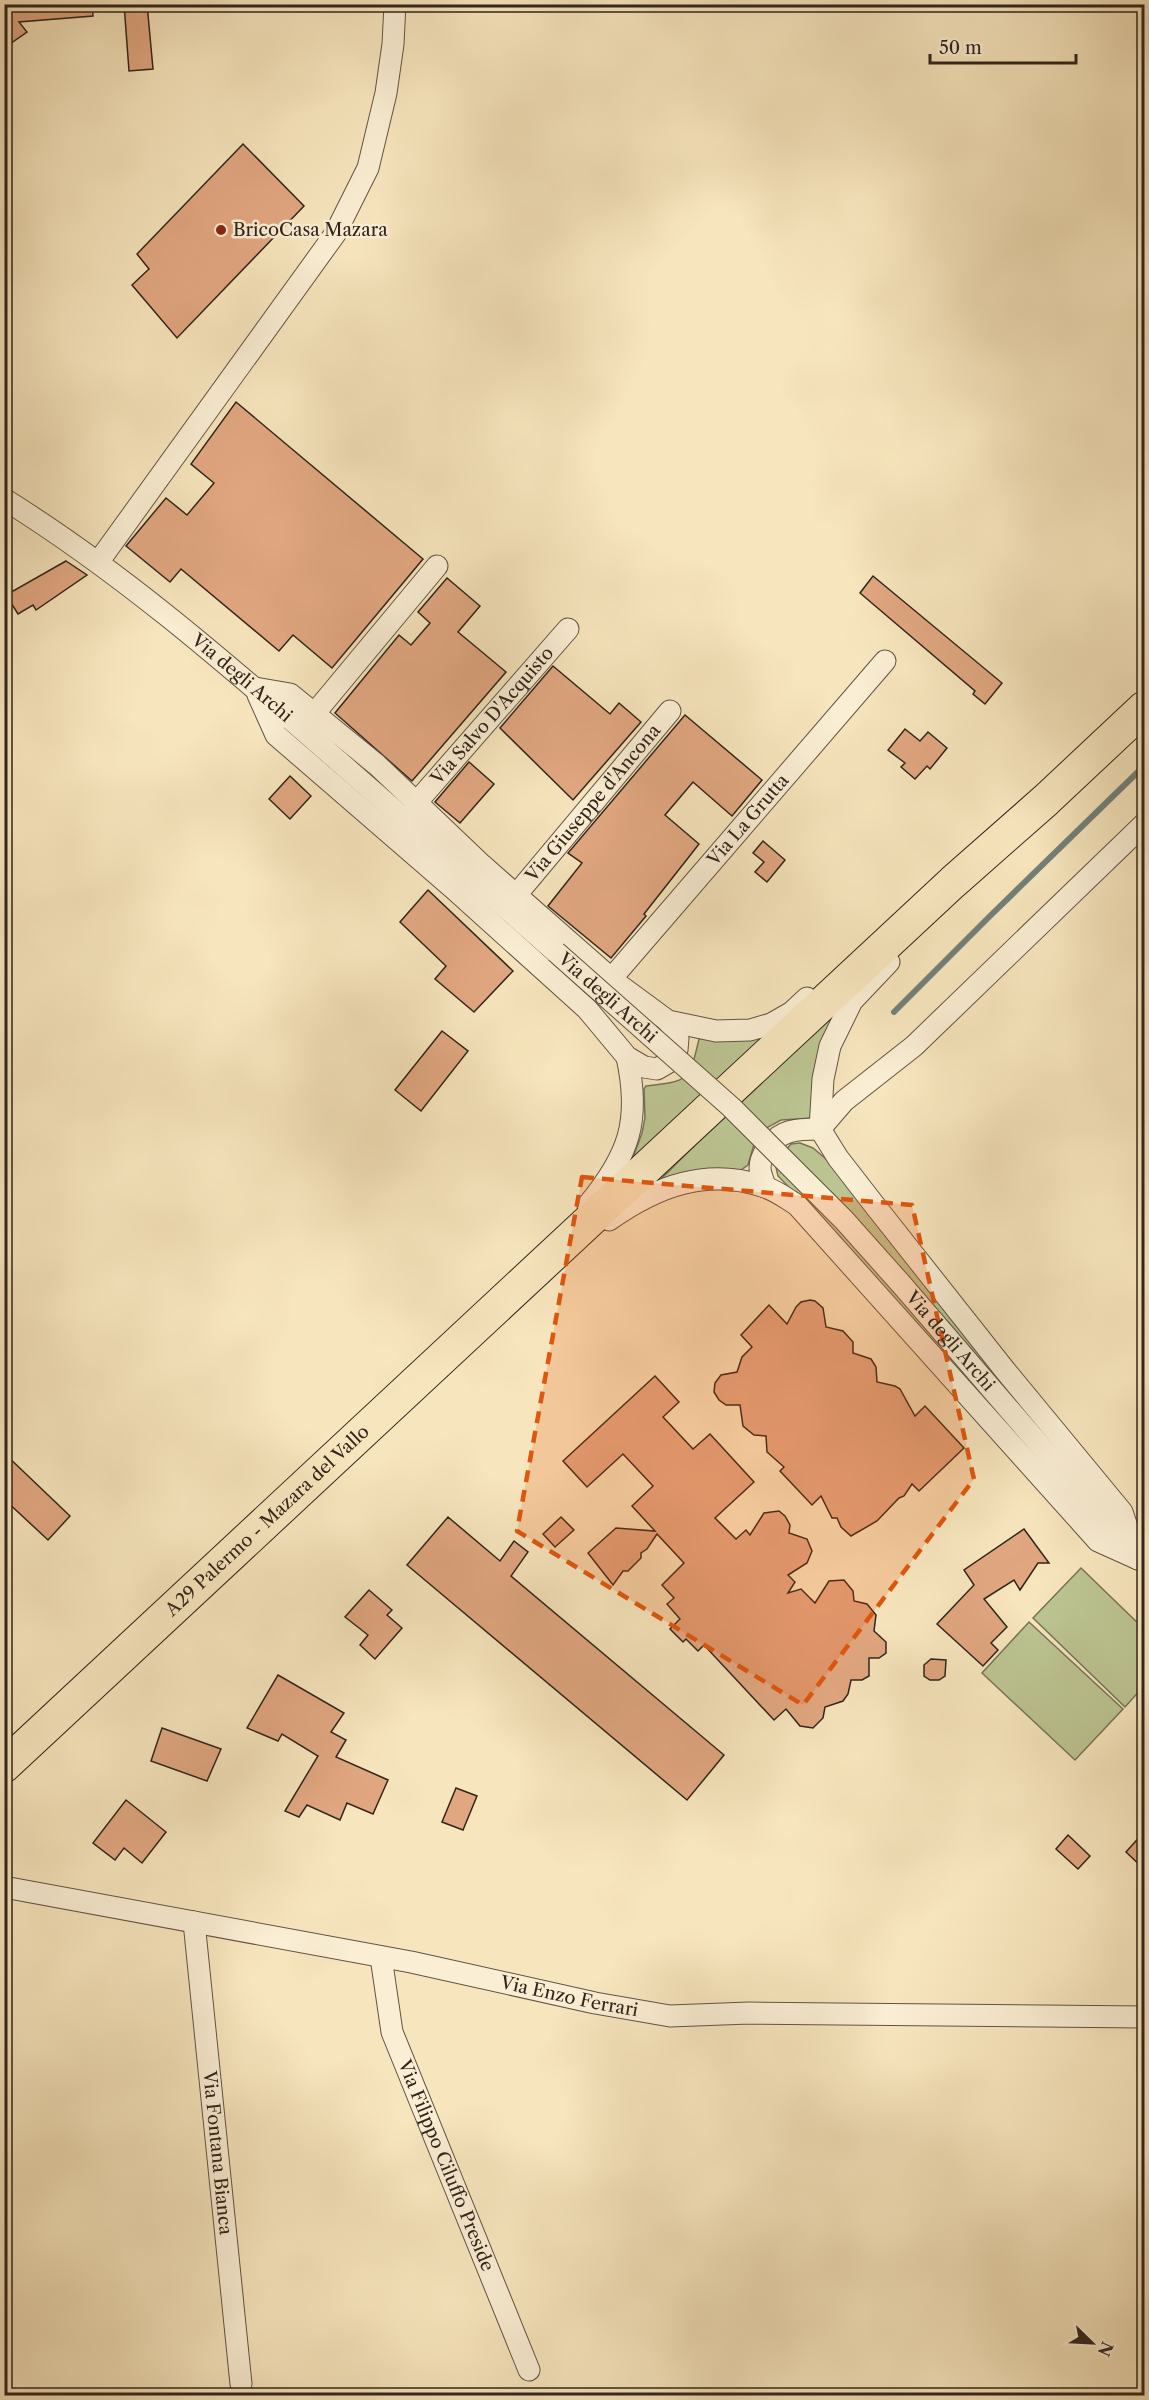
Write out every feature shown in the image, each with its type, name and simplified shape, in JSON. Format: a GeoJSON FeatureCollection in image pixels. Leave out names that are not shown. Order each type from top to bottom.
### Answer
{"type":"FeatureCollection","features":[{"type":"Feature","properties":{"kind":"main road","name":"A29 Palermo - Mazara del Vallo"},"geometry":{"type":"LineString","coordinates":[[4,1766],[953,882],[1046,800],[1144,708]]}},
{"type":"Feature","properties":{"kind":"street"},"geometry":{"type":"LineString","coordinates":[[99,561],[335,234],[368,168],[386,93],[393,44],[395,4]]}},
{"type":"Feature","properties":{"kind":"street","name":"Via degli Archi"},"geometry":{"type":"LineString","coordinates":[[4,499],[99,561],[255,688],[731,1107],[844,1220],[1141,1563]]}},
{"type":"Feature","properties":{"kind":"street"},"geometry":{"type":"LineString","coordinates":[[314,714],[437,566]]}},
{"type":"Feature","properties":{"kind":"street","name":"Via Salvo D'Acquisto"},"geometry":{"type":"LineString","coordinates":[[416,803],[568,629]]}},
{"type":"Feature","properties":{"kind":"street","name":"Via La Grutta"},"geometry":{"type":"LineString","coordinates":[[611,979],[885,661]]}},
{"type":"Feature","properties":{"kind":"street"},"geometry":{"type":"LineString","coordinates":[[255,688],[290,694],[377,765],[516,895],[611,979],[668,1021],[716,1031],[750,1030],[771,1023],[792,1012],[882,929],[953,882]]}},
{"type":"Feature","properties":{"kind":"street"},"geometry":{"type":"LineString","coordinates":[[255,688],[276,735],[454,889],[587,1009],[627,1057],[644,1067],[657,1069],[669,1062],[677,1050],[678,1038],[668,1021]]}},
{"type":"Feature","properties":{"kind":"street","name":"Via Giuseppe d'Ancona"},"geometry":{"type":"LineString","coordinates":[[516,895],[670,711]]}},
{"type":"Feature","properties":{"kind":"street"},"geometry":{"type":"LineString","coordinates":[[765,1187],[760,1169],[762,1156],[772,1141],[783,1133],[794,1130],[820,1129],[844,1101],[914,1046],[1144,824]]}},
{"type":"Feature","properties":{"kind":"street"},"geometry":{"type":"LineString","coordinates":[[953,882],[901,950],[852,1000],[830,1046],[823,1079],[820,1129],[838,1158],[890,1225],[1004,1369],[1122,1512],[1141,1563]]}},
{"type":"Feature","properties":{"kind":"street"},"geometry":{"type":"LineString","coordinates":[[530,1276],[607,1182],[625,1150],[633,1111],[632,1079],[627,1057]]}},
{"type":"Feature","properties":{"kind":"street"},"geometry":{"type":"LineString","coordinates":[[530,1276],[635,1202],[657,1191],[682,1182],[722,1178],[765,1187],[797,1205],[819,1226],[1098,1540],[1141,1563]]}},
{"type":"Feature","properties":{"kind":"street","name":"Via Enzo Ferrari"},"geometry":{"type":"LineString","coordinates":[[9,1892],[194,1922],[381,1957],[595,2003],[670,2016],[749,2013],[1144,2018]]}},
{"type":"Feature","properties":{"kind":"street","name":"Via Fontana Bianca"},"geometry":{"type":"LineString","coordinates":[[194,1922],[241,2384]]}},
{"type":"Feature","properties":{"kind":"street","name":"Via Filippo Ciluffo Preside"},"geometry":{"type":"LineString","coordinates":[[381,1957],[392,2032],[529,2370]]}},
{"type":"Feature","properties":{"kind":"highlighted area"},"geometry":{"type":"Polygon","coordinates":[[[582,1177],[912,1205],[974,1479],[803,1705],[517,1531],[582,1177]]]}},
{"type":"Feature","properties":{"kind":"green space"},"geometry":{"type":"Polygon","coordinates":[[[834,1017],[812,1118],[781,1120],[768,1127],[755,1141],[748,1165],[738,1172],[660,1180],[830,1018],[834,1017]]]}},
{"type":"Feature","properties":{"kind":"green space"},"geometry":{"type":"Polygon","coordinates":[[[773,1029],[631,1163],[645,1118],[644,1089],[646,1086],[679,1080],[685,1076],[693,1063],[699,1039],[702,1036],[773,1029]]]}},
{"type":"Feature","properties":{"kind":"green space"},"geometry":{"type":"Polygon","coordinates":[[[800,1143],[813,1148],[839,1170],[1001,1373],[977,1398],[838,1238],[778,1176],[775,1163],[791,1144],[800,1143]]]}},
{"type":"Feature","properties":{"kind":"green space"},"geometry":{"type":"Polygon","coordinates":[[[1081,1568],[1144,1629],[1144,1686],[1125,1707],[1033,1618],[1081,1568]]]}},
{"type":"Feature","properties":{"kind":"green space"},"geometry":{"type":"Polygon","coordinates":[[[1029,1622],[1123,1709],[1075,1760],[982,1673],[1029,1622]]]}},
{"type":"Feature","properties":{"kind":"building"},"geometry":{"type":"Polygon","coordinates":[[[4,4],[92,4],[93,16],[19,22],[27,32],[4,48],[4,4]]]}},
{"type":"Feature","properties":{"kind":"building"},"geometry":{"type":"Polygon","coordinates":[[[124,4],[147,4],[153,69],[129,71],[124,4]]]}},
{"type":"Feature","properties":{"kind":"building","name":"BricoCasa Mazara"},"geometry":{"type":"Polygon","coordinates":[[[243,144],[304,206],[177,338],[132,285],[149,269],[137,254],[243,144]]]}},
{"type":"Feature","properties":{"kind":"building"},"geometry":{"type":"Polygon","coordinates":[[[236,402],[423,559],[332,668],[293,635],[279,651],[181,569],[170,582],[126,546],[166,498],[187,515],[214,483],[191,464],[236,402]]]}},
{"type":"Feature","properties":{"kind":"building"},"geometry":{"type":"Polygon","coordinates":[[[66,561],[87,575],[36,610],[33,605],[18,614],[6,595],[66,561]]]}},
{"type":"Feature","properties":{"kind":"building"},"geometry":{"type":"Polygon","coordinates":[[[873,576],[1002,683],[985,704],[973,694],[975,691],[860,593],[873,576]]]}},
{"type":"Feature","properties":{"kind":"building"},"geometry":{"type":"Polygon","coordinates":[[[447,578],[480,606],[458,632],[506,672],[412,781],[335,713],[399,635],[411,645],[430,623],[418,612],[447,578]]]}},
{"type":"Feature","properties":{"kind":"building"},"geometry":{"type":"Polygon","coordinates":[[[553,666],[610,714],[619,703],[641,722],[573,800],[500,728],[553,666]]]}},
{"type":"Feature","properties":{"kind":"building"},"geometry":{"type":"Polygon","coordinates":[[[685,715],[762,780],[732,816],[693,782],[665,815],[699,844],[644,914],[646,916],[611,958],[548,906],[582,863],[568,853],[685,715]]]}},
{"type":"Feature","properties":{"kind":"building"},"geometry":{"type":"Polygon","coordinates":[[[905,729],[920,741],[928,732],[947,748],[930,769],[927,766],[915,779],[901,767],[905,763],[888,750],[905,729]]]}},
{"type":"Feature","properties":{"kind":"building"},"geometry":{"type":"Polygon","coordinates":[[[469,762],[494,784],[460,823],[435,802],[469,762]]]}},
{"type":"Feature","properties":{"kind":"building"},"geometry":{"type":"Polygon","coordinates":[[[290,776],[311,796],[290,819],[269,799],[290,776]]]}},
{"type":"Feature","properties":{"kind":"building"},"geometry":{"type":"Polygon","coordinates":[[[763,841],[785,860],[767,882],[755,872],[764,862],[753,853],[763,841]]]}},
{"type":"Feature","properties":{"kind":"building"},"geometry":{"type":"Polygon","coordinates":[[[428,890],[513,971],[474,1012],[435,979],[446,966],[400,922],[428,890]]]}},
{"type":"Feature","properties":{"kind":"building"},"geometry":{"type":"Polygon","coordinates":[[[442,1031],[468,1051],[421,1111],[395,1090],[442,1031]]]}},
{"type":"Feature","properties":{"kind":"building"},"geometry":{"type":"Polygon","coordinates":[[[810,1300],[823,1308],[826,1327],[843,1331],[853,1342],[853,1353],[871,1359],[876,1367],[877,1382],[900,1389],[915,1416],[925,1406],[964,1448],[919,1491],[912,1484],[904,1496],[899,1498],[877,1521],[851,1536],[841,1527],[837,1518],[832,1518],[821,1496],[812,1505],[780,1471],[784,1467],[767,1452],[766,1436],[754,1435],[743,1426],[740,1405],[726,1405],[714,1392],[715,1383],[721,1375],[737,1372],[742,1357],[752,1347],[741,1335],[769,1305],[787,1324],[796,1307],[801,1302],[810,1300]]]}},
{"type":"Feature","properties":{"kind":"building"},"geometry":{"type":"Polygon","coordinates":[[[655,1376],[679,1402],[663,1417],[693,1449],[710,1434],[754,1482],[715,1518],[736,1539],[746,1530],[750,1535],[764,1513],[779,1511],[790,1525],[789,1533],[807,1539],[812,1551],[807,1563],[788,1575],[795,1582],[788,1593],[801,1589],[815,1603],[829,1581],[844,1580],[853,1591],[854,1601],[867,1604],[876,1615],[874,1631],[886,1642],[886,1653],[879,1658],[869,1658],[869,1676],[862,1680],[851,1680],[848,1694],[843,1701],[825,1707],[823,1718],[813,1728],[800,1726],[786,1709],[774,1720],[704,1645],[698,1651],[686,1639],[683,1642],[670,1629],[680,1619],[667,1604],[674,1598],[662,1585],[684,1563],[657,1534],[647,1549],[641,1553],[641,1558],[628,1571],[623,1571],[613,1585],[588,1553],[616,1528],[655,1531],[632,1506],[653,1486],[623,1454],[587,1487],[563,1461],[655,1376]]]}},
{"type":"Feature","properties":{"kind":"building"},"geometry":{"type":"Polygon","coordinates":[[[4,1453],[70,1516],[48,1540],[4,1499],[4,1453]]]}},
{"type":"Feature","properties":{"kind":"building"},"geometry":{"type":"Polygon","coordinates":[[[448,1517],[500,1561],[514,1541],[528,1552],[511,1576],[724,1755],[687,1800],[407,1565],[448,1517]]]}},
{"type":"Feature","properties":{"kind":"building"},"geometry":{"type":"Polygon","coordinates":[[[561,1517],[574,1530],[555,1547],[543,1534],[561,1517]]]}},
{"type":"Feature","properties":{"kind":"building"},"geometry":{"type":"Polygon","coordinates":[[[1024,1529],[1049,1563],[1038,1563],[1020,1590],[1014,1580],[984,1599],[1007,1627],[991,1643],[998,1650],[983,1666],[937,1624],[974,1585],[964,1570],[1024,1529]]]}},
{"type":"Feature","properties":{"kind":"building"},"geometry":{"type":"Polygon","coordinates":[[[369,1590],[392,1610],[387,1615],[402,1628],[375,1659],[360,1645],[368,1635],[345,1617],[369,1590]]]}},
{"type":"Feature","properties":{"kind":"building"},"geometry":{"type":"Polygon","coordinates":[[[931,1659],[946,1660],[945,1676],[939,1680],[930,1680],[924,1676],[924,1665],[931,1659]]]}},
{"type":"Feature","properties":{"kind":"building"},"geometry":{"type":"Polygon","coordinates":[[[278,1675],[344,1713],[331,1732],[346,1740],[336,1757],[388,1780],[373,1814],[347,1803],[340,1820],[307,1805],[299,1817],[285,1811],[318,1756],[282,1734],[278,1741],[247,1728],[278,1675]]]}},
{"type":"Feature","properties":{"kind":"building"},"geometry":{"type":"Polygon","coordinates":[[[162,1728],[221,1749],[207,1781],[151,1761],[162,1728]]]}},
{"type":"Feature","properties":{"kind":"building"},"geometry":{"type":"Polygon","coordinates":[[[456,1788],[477,1796],[463,1830],[442,1822],[456,1788]]]}},
{"type":"Feature","properties":{"kind":"building"},"geometry":{"type":"Polygon","coordinates":[[[126,1800],[166,1832],[142,1863],[124,1848],[115,1860],[93,1843],[126,1800]]]}},
{"type":"Feature","properties":{"kind":"building"},"geometry":{"type":"Polygon","coordinates":[[[1144,1832],[1144,1869],[1126,1852],[1144,1832]]]}},
{"type":"Feature","properties":{"kind":"building"},"geometry":{"type":"Polygon","coordinates":[[[1068,1835],[1090,1856],[1078,1869],[1056,1849],[1068,1835]]]}},
{"type":"Feature","properties":{"kind":"waterway"},"geometry":{"type":"LineString","coordinates":[[894,1012],[1144,766]]}},
{"type":"Feature","properties":{"kind":"place","name":"BricoCasa Mazara"},"geometry":{"type":"Point","coordinates":[221,230]}}]}
